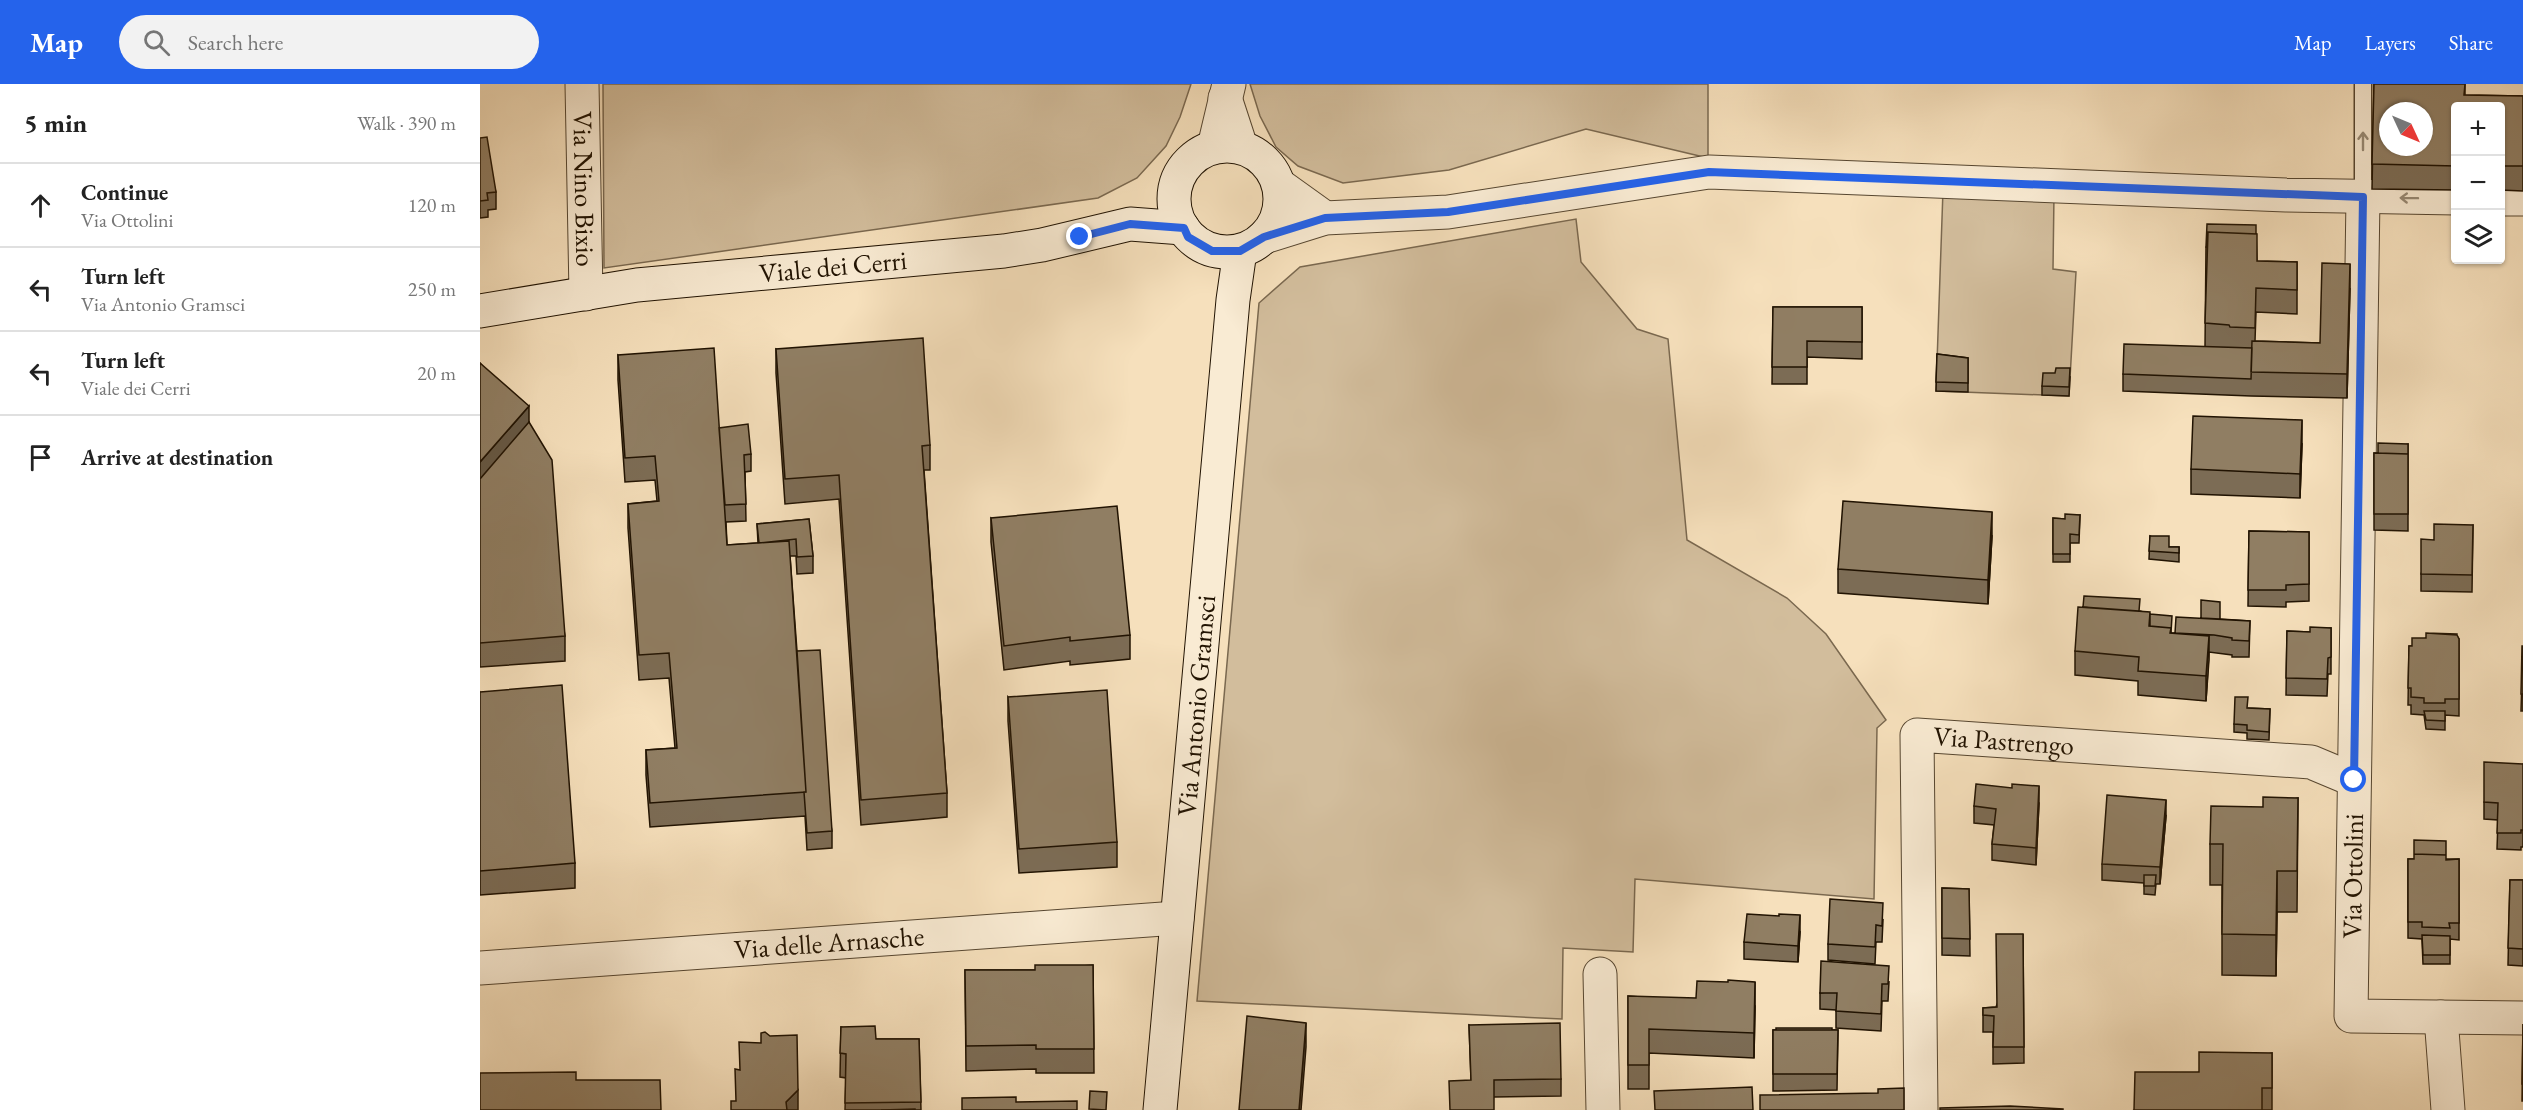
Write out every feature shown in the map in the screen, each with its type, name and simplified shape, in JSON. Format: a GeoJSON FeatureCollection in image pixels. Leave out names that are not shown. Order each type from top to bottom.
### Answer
{"type":"FeatureCollection","features":[{"type":"Feature","properties":{"kind":"street","name":"Via Nino Bixio"},"geometry":{"type":"LineString","coordinates":[[582,84],[586,294]]}},
{"type":"Feature","properties":{"kind":"street"},"geometry":{"type":"LineString","coordinates":[[1227,91],[1228,147]]}},
{"type":"Feature","properties":{"kind":"street"},"geometry":{"type":"LineString","coordinates":[[1130,224],[1175,184],[1189,160],[1228,147],[1266,161],[1279,185],[1325,218]]}},
{"type":"Feature","properties":{"kind":"street"},"geometry":{"type":"LineString","coordinates":[[1175,184],[1174,212],[1188,237],[1239,246],[1325,218],[1448,212],[1709,172],[2363,197],[2451,198]]}},
{"type":"Feature","properties":{"kind":"street"},"geometry":{"type":"LineString","coordinates":[[1239,246],[1278,213],[1279,185]]}},
{"type":"Feature","properties":{"kind":"street","name":"Via Ottolini"},"geometry":{"type":"LineString","coordinates":[[2363,197],[2351,1016],[2441,1017]]}},
{"type":"Feature","properties":{"kind":"street"},"geometry":{"type":"LineString","coordinates":[[2505,199],[2523,199]]}},
{"type":"Feature","properties":{"kind":"street","name":"Viale dei Cerri"},"geometry":{"type":"LineString","coordinates":[[480,311],[637,285],[1004,251],[1042,245],[1130,224],[1184,228]]}},
{"type":"Feature","properties":{"kind":"street","name":"Via Antonio Gramsci"},"geometry":{"type":"LineString","coordinates":[[1161,1110],[1239,246]]}},
{"type":"Feature","properties":{"kind":"street","name":"Via Pastrengo"},"geometry":{"type":"LineString","coordinates":[[1921,1110],[1917,735],[2311,762],[2354,780]]}},
{"type":"Feature","properties":{"kind":"street","name":"Via delle Arnasche"},"geometry":{"type":"LineString","coordinates":[[480,968],[1177,918]]}},
{"type":"Feature","properties":{"kind":"street"},"geometry":{"type":"LineString","coordinates":[[1599,974],[1603,1110]]}},
{"type":"Feature","properties":{"kind":"street"},"geometry":{"type":"LineString","coordinates":[[2448,1110],[2441,1017],[2523,1018]]}},
{"type":"Feature","properties":{"kind":"lane"},"geometry":{"type":"LineString","coordinates":[[2363,84],[2363,197]]}},
{"type":"Feature","properties":{"kind":"shaded area"},"geometry":{"type":"Polygon","coordinates":[[[603,84],[1191,84],[1180,117],[1166,146],[1137,178],[1098,198],[604,268],[603,84]]]}},
{"type":"Feature","properties":{"kind":"shaded area"},"geometry":{"type":"Polygon","coordinates":[[[1250,84],[1708,84],[1708,158],[1586,129],[1449,170],[1343,183],[1298,166],[1276,147],[1260,116],[1250,84]]]}},
{"type":"Feature","properties":{"kind":"shaded area"},"geometry":{"type":"Polygon","coordinates":[[[1943,190],[2054,194],[2053,269],[2076,272],[2069,396],[1936,391],[1943,190]]]}},
{"type":"Feature","properties":{"kind":"shaded area"},"geometry":{"type":"Polygon","coordinates":[[[1576,219],[1581,262],[1637,329],[1668,339],[1687,540],[1787,598],[1826,634],[1886,720],[1877,728],[1874,899],[1635,879],[1633,952],[1563,948],[1562,1019],[1197,1001],[1259,303],[1300,267],[1576,219]]]}},
{"type":"Feature","properties":{"kind":"building"},"geometry":{"type":"Polygon","coordinates":[[[2374,84],[2465,84],[2464,95],[2523,96],[2523,166],[2505,166],[2505,102],[2451,102],[2451,166],[2372,164],[2374,84]]]}},
{"type":"Feature","properties":{"kind":"building"},"geometry":{"type":"Polygon","coordinates":[[[487,137],[496,192],[487,193],[488,200],[480,201],[480,138],[487,137]]]}},
{"type":"Feature","properties":{"kind":"building"},"geometry":{"type":"Polygon","coordinates":[[[2207,224],[2256,225],[2256,234],[2208,232],[2206,247],[2207,224]]]}},
{"type":"Feature","properties":{"kind":"building"},"geometry":{"type":"Polygon","coordinates":[[[2208,232],[2257,234],[2257,261],[2297,262],[2297,290],[2256,288],[2255,328],[2205,323],[2208,232]]]}},
{"type":"Feature","properties":{"kind":"building"},"geometry":{"type":"Polygon","coordinates":[[[2322,263],[2350,264],[2347,374],[2251,372],[2252,341],[2320,343],[2322,263]]]}},
{"type":"Feature","properties":{"kind":"building"},"geometry":{"type":"Polygon","coordinates":[[[1773,307],[1862,307],[1862,342],[1807,341],[1807,367],[1772,367],[1773,307]]]}},
{"type":"Feature","properties":{"kind":"building"},"geometry":{"type":"Polygon","coordinates":[[[923,338],[930,445],[922,446],[947,793],[861,800],[839,475],[785,479],[776,349],[923,338]]]}},
{"type":"Feature","properties":{"kind":"building"},"geometry":{"type":"Polygon","coordinates":[[[2124,344],[2252,348],[2251,379],[2123,374],[2124,344]]]}},
{"type":"Feature","properties":{"kind":"building"},"geometry":{"type":"Polygon","coordinates":[[[714,348],[727,545],[789,541],[806,792],[650,803],[646,750],[677,748],[669,653],[639,655],[628,504],[659,501],[655,456],[625,458],[618,355],[714,348]]]}},
{"type":"Feature","properties":{"kind":"building"},"geometry":{"type":"Polygon","coordinates":[[[1937,354],[1968,358],[1968,383],[1936,382],[1937,354]]]}},
{"type":"Feature","properties":{"kind":"building"},"geometry":{"type":"Polygon","coordinates":[[[480,363],[529,406],[480,462],[480,363]]]}},
{"type":"Feature","properties":{"kind":"building"},"geometry":{"type":"Polygon","coordinates":[[[2056,368],[2070,368],[2069,387],[2042,386],[2043,373],[2055,373],[2056,368]]]}},
{"type":"Feature","properties":{"kind":"building"},"geometry":{"type":"Polygon","coordinates":[[[2193,416],[2302,420],[2300,474],[2191,469],[2193,416]]]}},
{"type":"Feature","properties":{"kind":"building"},"geometry":{"type":"Polygon","coordinates":[[[529,422],[552,460],[565,636],[480,643],[480,479],[529,422]]]}},
{"type":"Feature","properties":{"kind":"building"},"geometry":{"type":"Polygon","coordinates":[[[748,424],[751,454],[744,455],[746,504],[725,505],[719,428],[748,424]]]}},
{"type":"Feature","properties":{"kind":"building"},"geometry":{"type":"Polygon","coordinates":[[[2378,443],[2408,444],[2408,454],[2378,453],[2378,443]]]}},
{"type":"Feature","properties":{"kind":"building"},"geometry":{"type":"Polygon","coordinates":[[[2374,453],[2408,454],[2408,514],[2374,514],[2374,453]]]}},
{"type":"Feature","properties":{"kind":"building"},"geometry":{"type":"Polygon","coordinates":[[[1843,501],[1992,512],[1988,580],[1838,569],[1843,501]]]}},
{"type":"Feature","properties":{"kind":"building"},"geometry":{"type":"Polygon","coordinates":[[[1117,506],[1130,635],[1070,641],[1070,637],[1004,646],[991,518],[1117,506]]]}},
{"type":"Feature","properties":{"kind":"building"},"geometry":{"type":"Polygon","coordinates":[[[2065,514],[2080,515],[2079,535],[2070,534],[2070,554],[2053,554],[2053,518],[2065,519],[2065,514]]]}},
{"type":"Feature","properties":{"kind":"building"},"geometry":{"type":"Polygon","coordinates":[[[809,519],[813,556],[797,557],[796,539],[759,543],[757,524],[809,519]]]}},
{"type":"Feature","properties":{"kind":"building"},"geometry":{"type":"Polygon","coordinates":[[[2434,524],[2473,525],[2472,575],[2421,574],[2421,539],[2434,540],[2434,524]]]}},
{"type":"Feature","properties":{"kind":"building"},"geometry":{"type":"Polygon","coordinates":[[[2249,531],[2309,532],[2309,584],[2286,585],[2286,590],[2248,590],[2249,531]]]}},
{"type":"Feature","properties":{"kind":"building"},"geometry":{"type":"Polygon","coordinates":[[[2150,536],[2169,536],[2169,547],[2179,547],[2179,553],[2149,551],[2150,536]]]}},
{"type":"Feature","properties":{"kind":"building"},"geometry":{"type":"Polygon","coordinates":[[[2084,596],[2140,599],[2139,611],[2083,607],[2084,596]]]}},
{"type":"Feature","properties":{"kind":"building"},"geometry":{"type":"Polygon","coordinates":[[[2201,600],[2220,602],[2220,619],[2201,618],[2201,600]]]}},
{"type":"Feature","properties":{"kind":"building"},"geometry":{"type":"Polygon","coordinates":[[[2078,607],[2150,612],[2149,626],[2171,628],[2170,633],[2209,636],[2206,676],[2138,671],[2139,657],[2075,651],[2078,607]]]}},
{"type":"Feature","properties":{"kind":"building"},"geometry":{"type":"Polygon","coordinates":[[[2150,614],[2172,616],[2171,633],[2171,628],[2150,626],[2150,614]]]}},
{"type":"Feature","properties":{"kind":"building"},"geometry":{"type":"Polygon","coordinates":[[[2176,617],[2250,621],[2249,641],[2232,640],[2232,638],[2214,635],[2175,633],[2176,617]]]}},
{"type":"Feature","properties":{"kind":"building"},"geometry":{"type":"Polygon","coordinates":[[[2310,627],[2331,628],[2331,657],[2328,658],[2327,679],[2286,678],[2287,631],[2310,632],[2310,627]]]}},
{"type":"Feature","properties":{"kind":"building"},"geometry":{"type":"Polygon","coordinates":[[[2426,633],[2457,635],[2459,639],[2459,699],[2445,699],[2445,703],[2424,703],[2424,698],[2411,697],[2411,688],[2408,688],[2409,646],[2412,646],[2412,638],[2426,638],[2426,633]]]}},
{"type":"Feature","properties":{"kind":"building"},"geometry":{"type":"Polygon","coordinates":[[[2522,646],[2523,694],[2521,694],[2522,646]]]}},
{"type":"Feature","properties":{"kind":"building"},"geometry":{"type":"Polygon","coordinates":[[[820,650],[832,831],[807,833],[797,651],[820,650]]]}},
{"type":"Feature","properties":{"kind":"building"},"geometry":{"type":"Polygon","coordinates":[[[562,685],[575,863],[480,871],[480,692],[562,685]]]}},
{"type":"Feature","properties":{"kind":"building"},"geometry":{"type":"Polygon","coordinates":[[[1107,690],[1117,842],[1019,849],[1008,697],[1107,690]]]}},
{"type":"Feature","properties":{"kind":"building"},"geometry":{"type":"Polygon","coordinates":[[[2235,697],[2248,697],[2247,708],[2270,709],[2269,732],[2247,730],[2247,725],[2234,724],[2235,697]]]}},
{"type":"Feature","properties":{"kind":"building"},"geometry":{"type":"Polygon","coordinates":[[[2424,711],[2445,711],[2445,721],[2426,720],[2424,711]]]}},
{"type":"Feature","properties":{"kind":"building"},"geometry":{"type":"Polygon","coordinates":[[[2484,762],[2523,764],[2523,830],[2521,833],[2497,833],[2498,803],[2484,802],[2484,762]]]}},
{"type":"Feature","properties":{"kind":"building"},"geometry":{"type":"Polygon","coordinates":[[[1976,784],[2012,788],[2012,784],[2039,786],[2036,848],[1992,844],[1996,809],[1974,806],[1976,784]]]}},
{"type":"Feature","properties":{"kind":"building"},"geometry":{"type":"Polygon","coordinates":[[[2107,795],[2166,800],[2160,867],[2102,864],[2107,795]]]}},
{"type":"Feature","properties":{"kind":"building"},"geometry":{"type":"Polygon","coordinates":[[[2263,797],[2298,798],[2297,871],[2277,871],[2276,935],[2222,934],[2223,844],[2210,844],[2211,806],[2263,807],[2263,797]]]}},
{"type":"Feature","properties":{"kind":"building"},"geometry":{"type":"Polygon","coordinates":[[[2414,840],[2446,841],[2446,855],[2414,854],[2414,840]]]}},
{"type":"Feature","properties":{"kind":"building"},"geometry":{"type":"Polygon","coordinates":[[[2414,854],[2446,855],[2446,860],[2459,859],[2459,923],[2449,923],[2450,928],[2422,927],[2422,922],[2408,922],[2408,859],[2414,859],[2414,854]]]}},
{"type":"Feature","properties":{"kind":"building"},"geometry":{"type":"Polygon","coordinates":[[[2144,875],[2156,875],[2155,886],[2144,886],[2144,875]]]}},
{"type":"Feature","properties":{"kind":"building"},"geometry":{"type":"Polygon","coordinates":[[[2510,880],[2523,880],[2523,949],[2508,948],[2510,880]]]}},
{"type":"Feature","properties":{"kind":"building"},"geometry":{"type":"Polygon","coordinates":[[[1942,888],[1969,889],[1970,939],[1942,938],[1942,888]]]}},
{"type":"Feature","properties":{"kind":"building"},"geometry":{"type":"Polygon","coordinates":[[[1830,899],[1883,903],[1882,926],[1876,925],[1875,947],[1828,944],[1830,899]]]}},
{"type":"Feature","properties":{"kind":"building"},"geometry":{"type":"Polygon","coordinates":[[[1747,914],[1800,915],[1798,946],[1744,942],[1747,914]]]}},
{"type":"Feature","properties":{"kind":"building"},"geometry":{"type":"Polygon","coordinates":[[[1996,934],[2023,934],[2024,1047],[1993,1047],[1994,1016],[1983,1015],[1983,1008],[1997,1007],[1996,934]]]}},
{"type":"Feature","properties":{"kind":"building"},"geometry":{"type":"Polygon","coordinates":[[[2422,935],[2450,936],[2450,955],[2423,955],[2422,935]]]}},
{"type":"Feature","properties":{"kind":"building"},"geometry":{"type":"Polygon","coordinates":[[[1821,961],[1889,966],[1888,984],[1882,984],[1881,1014],[1836,1011],[1837,993],[1820,993],[1821,961]]]}},
{"type":"Feature","properties":{"kind":"building"},"geometry":{"type":"Polygon","coordinates":[[[1035,965],[1093,965],[1094,1049],[1036,1049],[1036,1045],[966,1046],[965,970],[1035,970],[1035,965]]]}},
{"type":"Feature","properties":{"kind":"building"},"geometry":{"type":"Polygon","coordinates":[[[1728,980],[1755,982],[1754,1033],[1649,1029],[1649,1065],[1628,1065],[1628,996],[1696,998],[1697,981],[1728,982],[1728,980]]]}},
{"type":"Feature","properties":{"kind":"building"},"geometry":{"type":"Polygon","coordinates":[[[1247,1016],[1306,1023],[1299,1110],[1239,1110],[1247,1016]]]}},
{"type":"Feature","properties":{"kind":"building"},"geometry":{"type":"Polygon","coordinates":[[[1560,1023],[1561,1079],[1494,1080],[1494,1110],[1450,1110],[1449,1081],[1471,1080],[1469,1025],[1560,1023]]]}},
{"type":"Feature","properties":{"kind":"building"},"geometry":{"type":"Polygon","coordinates":[[[2523,1024],[2523,1084],[2522,1084],[2523,1024]]]}},
{"type":"Feature","properties":{"kind":"building"},"geometry":{"type":"Polygon","coordinates":[[[875,1026],[876,1039],[919,1039],[921,1102],[845,1103],[846,1054],[840,1053],[841,1027],[875,1026]]]}},
{"type":"Feature","properties":{"kind":"building"},"geometry":{"type":"Polygon","coordinates":[[[1776,1028],[1832,1028],[1832,1030],[1776,1030],[1776,1028]]]}},
{"type":"Feature","properties":{"kind":"building"},"geometry":{"type":"Polygon","coordinates":[[[1773,1030],[1838,1030],[1837,1074],[1773,1074],[1773,1030]]]}},
{"type":"Feature","properties":{"kind":"building"},"geometry":{"type":"Polygon","coordinates":[[[765,1032],[770,1036],[797,1035],[798,1090],[786,1102],[787,1110],[731,1110],[731,1101],[736,1101],[735,1069],[740,1070],[739,1042],[761,1043],[761,1033],[765,1032]]]}},
{"type":"Feature","properties":{"kind":"building"},"geometry":{"type":"Polygon","coordinates":[[[2199,1052],[2272,1053],[2272,1088],[2262,1088],[2262,1110],[2134,1110],[2135,1072],[2199,1072],[2199,1052]]]}},
{"type":"Feature","properties":{"kind":"building"},"geometry":{"type":"Polygon","coordinates":[[[576,1072],[576,1080],[660,1080],[661,1110],[480,1110],[480,1073],[576,1072]]]}},
{"type":"Feature","properties":{"kind":"building"},"geometry":{"type":"Polygon","coordinates":[[[1752,1087],[1753,1110],[1655,1110],[1654,1091],[1752,1087]]]}},
{"type":"Feature","properties":{"kind":"building"},"geometry":{"type":"Polygon","coordinates":[[[1904,1088],[1904,1110],[1760,1110],[1760,1095],[1878,1093],[1878,1089],[1904,1088]]]}},
{"type":"Feature","properties":{"kind":"building"},"geometry":{"type":"Polygon","coordinates":[[[1090,1091],[1107,1092],[1106,1110],[1089,1109],[1090,1091]]]}},
{"type":"Feature","properties":{"kind":"building"},"geometry":{"type":"Polygon","coordinates":[[[1016,1097],[1016,1102],[1077,1101],[1077,1110],[962,1110],[962,1098],[1016,1097]]]}},
{"type":"Feature","properties":{"kind":"building"},"geometry":{"type":"Polygon","coordinates":[[[2010,1106],[2063,1110],[1940,1110],[1940,1108],[2010,1106]]]}},
{"type":"Feature","properties":{"kind":"route"},"geometry":{"type":"LineString","coordinates":[[1080,237],[1130,224],[1184,228],[1188,237],[1212,251],[1240,251],[1264,237],[1325,218],[1448,212],[1709,172],[2363,197],[2354,780]]}}]}
